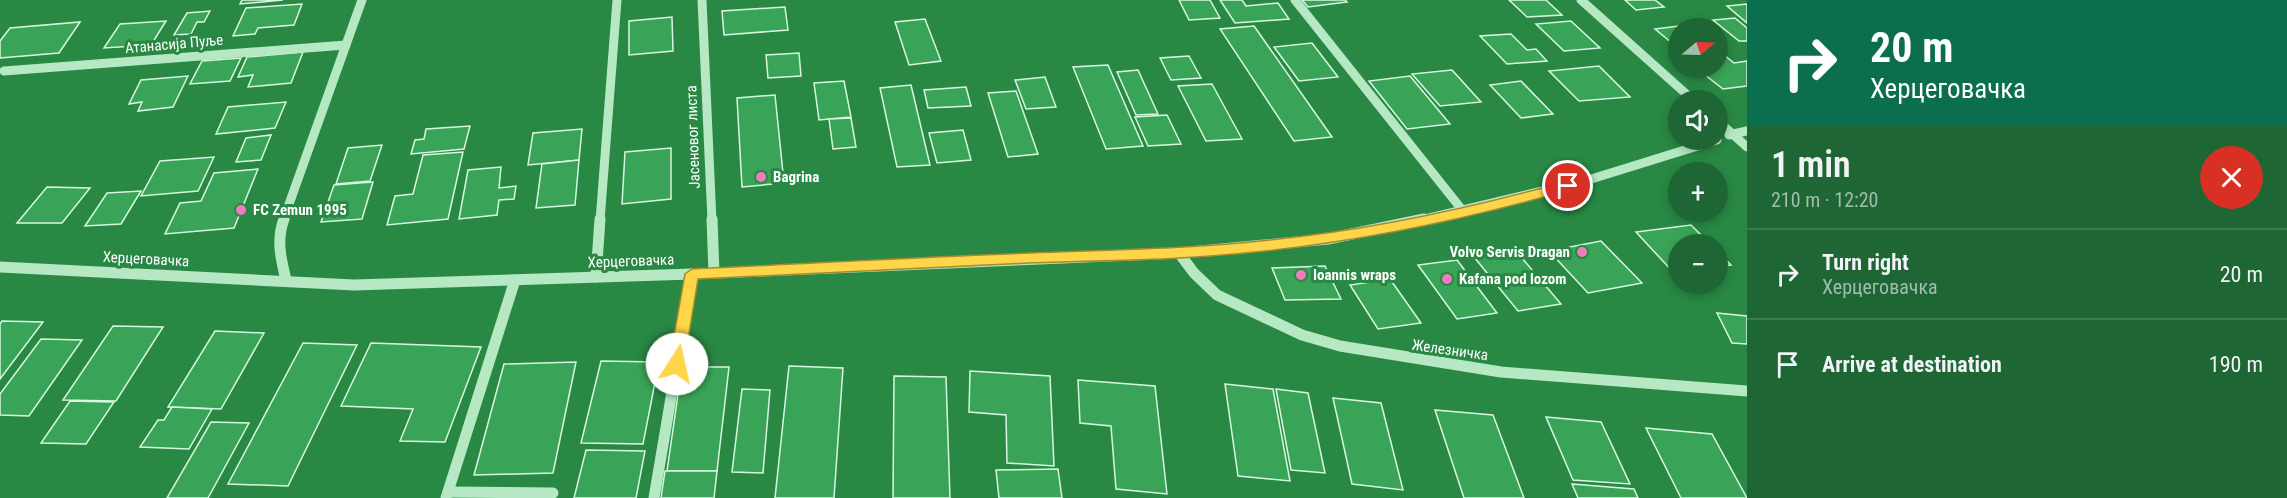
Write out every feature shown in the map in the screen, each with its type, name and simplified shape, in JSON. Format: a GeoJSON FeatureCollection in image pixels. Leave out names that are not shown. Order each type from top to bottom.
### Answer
{"type":"FeatureCollection","features":[{"type":"Feature","properties":{"kind":"street"},"geometry":{"type":"LineString","coordinates":[[286,280],[279,249],[280,229],[362,0]]}},
{"type":"Feature","properties":{"kind":"street"},"geometry":{"type":"LineString","coordinates":[[596,277],[617,0]]}},
{"type":"Feature","properties":{"kind":"street","name":"Јасеновог листа"},"geometry":{"type":"LineString","coordinates":[[702,0],[714,273]]}},
{"type":"Feature","properties":{"kind":"street"},"geometry":{"type":"LineString","coordinates":[[1295,0],[1463,212]]}},
{"type":"Feature","properties":{"kind":"street"},"geometry":{"type":"LineString","coordinates":[[1581,0],[1682,90]]}},
{"type":"Feature","properties":{"kind":"street","name":"Атанасија Пуље"},"geometry":{"type":"LineString","coordinates":[[4,71],[346,45]]}},
{"type":"Feature","properties":{"kind":"street"},"geometry":{"type":"LineString","coordinates":[[1728,131],[1747,147]]}},
{"type":"Feature","properties":{"kind":"street","name":"Херцеговачка"},"geometry":{"type":"LineString","coordinates":[[1728,135],[1747,131]]}},
{"type":"Feature","properties":{"kind":"street","name":"Херцеговачка"},"geometry":{"type":"LineString","coordinates":[[0,267],[354,285],[692,274],[1179,253],[1328,239],[1463,212],[1588,180],[1682,150]]}},
{"type":"Feature","properties":{"kind":"street","name":"Железничка"},"geometry":{"type":"LineString","coordinates":[[1179,253],[1194,273],[1217,295],[1302,335],[1340,346],[1502,372],[1747,391]]}},
{"type":"Feature","properties":{"kind":"street"},"geometry":{"type":"LineString","coordinates":[[654,498],[692,274]]}},
{"type":"Feature","properties":{"kind":"street"},"geometry":{"type":"LineString","coordinates":[[514,280],[447,495],[553,494]]}},
{"type":"Feature","properties":{"kind":"building"},"geometry":{"type":"Polygon","coordinates":[[[242,0],[283,0],[240,4],[242,0]]]}},
{"type":"Feature","properties":{"kind":"building"},"geometry":{"type":"Polygon","coordinates":[[[1179,0],[1210,0],[1220,18],[1189,20],[1179,0]]]}},
{"type":"Feature","properties":{"kind":"building"},"geometry":{"type":"Polygon","coordinates":[[[1220,0],[1242,0],[1246,6],[1278,3],[1289,19],[1235,23],[1220,0]]]}},
{"type":"Feature","properties":{"kind":"building"},"geometry":{"type":"Polygon","coordinates":[[[1302,0],[1345,0],[1347,2],[1308,7],[1302,0]]]}},
{"type":"Feature","properties":{"kind":"building"},"geometry":{"type":"Polygon","coordinates":[[[1509,0],[1546,0],[1562,15],[1527,17],[1509,0]]]}},
{"type":"Feature","properties":{"kind":"building"},"geometry":{"type":"Polygon","coordinates":[[[1625,0],[1655,0],[1664,7],[1636,10],[1625,0]]]}},
{"type":"Feature","properties":{"kind":"building"},"geometry":{"type":"Polygon","coordinates":[[[302,4],[294,25],[258,28],[255,34],[233,36],[246,8],[302,4]]]}},
{"type":"Feature","properties":{"kind":"building"},"geometry":{"type":"Polygon","coordinates":[[[1747,4],[1747,23],[1727,6],[1747,4]]]}},
{"type":"Feature","properties":{"kind":"building"},"geometry":{"type":"Polygon","coordinates":[[[785,7],[788,30],[724,35],[722,11],[785,7]]]}},
{"type":"Feature","properties":{"kind":"building"},"geometry":{"type":"Polygon","coordinates":[[[210,11],[204,22],[197,22],[191,34],[174,35],[187,13],[210,11]]]}},
{"type":"Feature","properties":{"kind":"building"},"geometry":{"type":"Polygon","coordinates":[[[672,17],[673,51],[629,55],[629,21],[672,17]]]}},
{"type":"Feature","properties":{"kind":"building"},"geometry":{"type":"Polygon","coordinates":[[[1735,18],[1747,28],[1747,41],[1739,41],[1728,32],[1728,19],[1735,18]]]}},
{"type":"Feature","properties":{"kind":"building"},"geometry":{"type":"Polygon","coordinates":[[[925,19],[941,61],[909,65],[895,22],[925,19]]]}},
{"type":"Feature","properties":{"kind":"building"},"geometry":{"type":"Polygon","coordinates":[[[166,21],[151,45],[104,48],[120,24],[166,21]]]}},
{"type":"Feature","properties":{"kind":"building"},"geometry":{"type":"Polygon","coordinates":[[[1571,21],[1600,48],[1564,51],[1536,24],[1571,21]]]}},
{"type":"Feature","properties":{"kind":"building"},"geometry":{"type":"Polygon","coordinates":[[[80,22],[59,53],[0,58],[0,41],[10,28],[80,22]]]}},
{"type":"Feature","properties":{"kind":"building"},"geometry":{"type":"Polygon","coordinates":[[[1254,26],[1332,137],[1294,141],[1220,29],[1254,26]]]}},
{"type":"Feature","properties":{"kind":"building"},"geometry":{"type":"Polygon","coordinates":[[[1668,27],[1668,40],[1655,29],[1668,27]]]}},
{"type":"Feature","properties":{"kind":"building"},"geometry":{"type":"Polygon","coordinates":[[[1511,34],[1527,50],[1536,49],[1547,61],[1507,64],[1480,36],[1511,34]]]}},
{"type":"Feature","properties":{"kind":"building"},"geometry":{"type":"Polygon","coordinates":[[[1312,43],[1338,77],[1299,81],[1274,47],[1312,43]]]}},
{"type":"Feature","properties":{"kind":"building"},"geometry":{"type":"Polygon","coordinates":[[[303,52],[291,83],[248,87],[253,75],[238,77],[247,57],[303,52]]]}},
{"type":"Feature","properties":{"kind":"building"},"geometry":{"type":"Polygon","coordinates":[[[799,53],[801,76],[768,78],[766,55],[799,53]]]}},
{"type":"Feature","properties":{"kind":"building"},"geometry":{"type":"Polygon","coordinates":[[[1189,56],[1201,78],[1171,80],[1160,58],[1189,56]]]}},
{"type":"Feature","properties":{"kind":"building"},"geometry":{"type":"Polygon","coordinates":[[[241,58],[230,81],[190,84],[202,61],[241,58]]]}},
{"type":"Feature","properties":{"kind":"building"},"geometry":{"type":"Polygon","coordinates":[[[1728,58],[1734,63],[1747,61],[1747,86],[1723,89],[1709,78],[1728,78],[1728,58]]]}},
{"type":"Feature","properties":{"kind":"building"},"geometry":{"type":"Polygon","coordinates":[[[1108,65],[1143,146],[1106,149],[1073,67],[1108,65]]]}},
{"type":"Feature","properties":{"kind":"building"},"geometry":{"type":"Polygon","coordinates":[[[1599,66],[1630,97],[1579,101],[1549,71],[1599,66]]]}},
{"type":"Feature","properties":{"kind":"building"},"geometry":{"type":"Polygon","coordinates":[[[1138,70],[1158,114],[1136,115],[1117,72],[1138,70]]]}},
{"type":"Feature","properties":{"kind":"building"},"geometry":{"type":"Polygon","coordinates":[[[1452,70],[1481,102],[1440,106],[1412,74],[1452,70]]]}},
{"type":"Feature","properties":{"kind":"building"},"geometry":{"type":"Polygon","coordinates":[[[188,76],[173,107],[138,111],[142,102],[129,104],[141,80],[188,76]]]}},
{"type":"Feature","properties":{"kind":"building"},"geometry":{"type":"Polygon","coordinates":[[[1410,76],[1450,124],[1407,129],[1369,81],[1410,76]]]}},
{"type":"Feature","properties":{"kind":"building"},"geometry":{"type":"Polygon","coordinates":[[[1045,77],[1056,107],[1026,109],[1015,80],[1045,77]]]}},
{"type":"Feature","properties":{"kind":"building"},"geometry":{"type":"Polygon","coordinates":[[[844,81],[851,117],[819,120],[814,83],[844,81]]]}},
{"type":"Feature","properties":{"kind":"building"},"geometry":{"type":"Polygon","coordinates":[[[1521,81],[1553,114],[1521,118],[1490,85],[1521,81]]]}},
{"type":"Feature","properties":{"kind":"building"},"geometry":{"type":"Polygon","coordinates":[[[1212,84],[1242,139],[1206,141],[1178,86],[1212,84]]]}},
{"type":"Feature","properties":{"kind":"building"},"geometry":{"type":"Polygon","coordinates":[[[911,85],[930,165],[897,167],[880,88],[911,85]]]}},
{"type":"Feature","properties":{"kind":"building"},"geometry":{"type":"Polygon","coordinates":[[[966,87],[971,106],[928,108],[924,90],[966,87]]]}},
{"type":"Feature","properties":{"kind":"building"},"geometry":{"type":"Polygon","coordinates":[[[1016,91],[1038,154],[1008,157],[988,93],[1016,91]]]}},
{"type":"Feature","properties":{"kind":"building"},"geometry":{"type":"Polygon","coordinates":[[[775,95],[784,183],[742,187],[737,98],[775,95]]]}},
{"type":"Feature","properties":{"kind":"building"},"geometry":{"type":"Polygon","coordinates":[[[286,102],[275,128],[216,134],[228,107],[286,102]]]}},
{"type":"Feature","properties":{"kind":"building"},"geometry":{"type":"Polygon","coordinates":[[[1167,115],[1181,144],[1148,146],[1135,117],[1167,115]]]}},
{"type":"Feature","properties":{"kind":"building"},"geometry":{"type":"Polygon","coordinates":[[[851,118],[856,147],[833,149],[829,119],[851,118]]]}},
{"type":"Feature","properties":{"kind":"building"},"geometry":{"type":"Polygon","coordinates":[[[470,126],[464,149],[411,154],[415,140],[424,139],[426,129],[470,126]]]}},
{"type":"Feature","properties":{"kind":"building"},"geometry":{"type":"Polygon","coordinates":[[[582,129],[579,160],[528,165],[533,133],[582,129]]]}},
{"type":"Feature","properties":{"kind":"building"},"geometry":{"type":"Polygon","coordinates":[[[963,130],[971,160],[937,163],[929,133],[963,130]]]}},
{"type":"Feature","properties":{"kind":"building"},"geometry":{"type":"Polygon","coordinates":[[[271,135],[261,160],[236,162],[246,138],[271,135]]]}},
{"type":"Feature","properties":{"kind":"building"},"geometry":{"type":"Polygon","coordinates":[[[382,145],[370,181],[336,184],[348,148],[382,145]]]}},
{"type":"Feature","properties":{"kind":"building"},"geometry":{"type":"Polygon","coordinates":[[[671,148],[671,199],[622,204],[625,152],[671,148]]]}},
{"type":"Feature","properties":{"kind":"building"},"geometry":{"type":"Polygon","coordinates":[[[463,152],[448,219],[387,225],[395,196],[413,194],[423,155],[463,152]]]}},
{"type":"Feature","properties":{"kind":"building"},"geometry":{"type":"Polygon","coordinates":[[[214,157],[198,191],[141,196],[160,161],[214,157]]]}},
{"type":"Feature","properties":{"kind":"building"},"geometry":{"type":"Polygon","coordinates":[[[579,160],[575,205],[536,208],[542,164],[579,160]]]}},
{"type":"Feature","properties":{"kind":"building"},"geometry":{"type":"Polygon","coordinates":[[[501,167],[499,188],[516,186],[514,199],[499,200],[497,215],[459,219],[468,170],[501,167]]]}},
{"type":"Feature","properties":{"kind":"building"},"geometry":{"type":"Polygon","coordinates":[[[258,169],[234,228],[165,234],[180,203],[201,201],[214,173],[258,169]]]}},
{"type":"Feature","properties":{"kind":"building"},"geometry":{"type":"Polygon","coordinates":[[[373,182],[362,219],[321,222],[334,185],[373,182]]]}},
{"type":"Feature","properties":{"kind":"building"},"geometry":{"type":"Polygon","coordinates":[[[47,187],[90,188],[62,223],[17,223],[47,187]]]}},
{"type":"Feature","properties":{"kind":"building"},"geometry":{"type":"Polygon","coordinates":[[[141,191],[121,224],[85,226],[107,193],[141,191]]]}},
{"type":"Feature","properties":{"kind":"building"},"geometry":{"type":"Polygon","coordinates":[[[1691,225],[1700,234],[1668,234],[1668,267],[1636,232],[1691,225]]]}},
{"type":"Feature","properties":{"kind":"building"},"geometry":{"type":"Polygon","coordinates":[[[1601,241],[1642,283],[1588,293],[1549,251],[1601,241]]]}},
{"type":"Feature","properties":{"kind":"building"},"geometry":{"type":"Polygon","coordinates":[[[1516,251],[1561,304],[1518,311],[1474,257],[1516,251]]]}},
{"type":"Feature","properties":{"kind":"building"},"geometry":{"type":"Polygon","coordinates":[[[1457,260],[1497,313],[1457,319],[1418,265],[1457,260]]]}},
{"type":"Feature","properties":{"kind":"building"},"geometry":{"type":"Polygon","coordinates":[[[1325,266],[1341,299],[1285,300],[1272,268],[1325,266]]]}},
{"type":"Feature","properties":{"kind":"building"},"geometry":{"type":"Polygon","coordinates":[[[1390,279],[1421,323],[1378,329],[1350,285],[1390,279]]]}},
{"type":"Feature","properties":{"kind":"building"},"geometry":{"type":"Polygon","coordinates":[[[1717,313],[1747,316],[1747,344],[1732,343],[1717,313]]]}},
{"type":"Feature","properties":{"kind":"building"},"geometry":{"type":"Polygon","coordinates":[[[2,321],[43,322],[0,379],[0,324],[2,321]]]}},
{"type":"Feature","properties":{"kind":"building"},"geometry":{"type":"Polygon","coordinates":[[[113,326],[163,327],[116,401],[63,400],[113,326]]]}},
{"type":"Feature","properties":{"kind":"building"},"geometry":{"type":"Polygon","coordinates":[[[215,331],[264,333],[221,409],[168,407],[215,331]]]}},
{"type":"Feature","properties":{"kind":"building"},"geometry":{"type":"Polygon","coordinates":[[[41,339],[82,340],[29,416],[0,415],[0,394],[41,339]]]}},
{"type":"Feature","properties":{"kind":"building"},"geometry":{"type":"Polygon","coordinates":[[[303,343],[357,345],[288,486],[228,484],[303,343]]]}},
{"type":"Feature","properties":{"kind":"building"},"geometry":{"type":"Polygon","coordinates":[[[371,343],[481,347],[445,442],[400,441],[413,409],[341,406],[371,343]]]}},
{"type":"Feature","properties":{"kind":"building"},"geometry":{"type":"Polygon","coordinates":[[[601,361],[659,362],[643,444],[581,443],[601,361]]]}},
{"type":"Feature","properties":{"kind":"building"},"geometry":{"type":"Polygon","coordinates":[[[576,362],[553,473],[474,475],[504,364],[576,362]]]}},
{"type":"Feature","properties":{"kind":"building"},"geometry":{"type":"Polygon","coordinates":[[[789,366],[843,368],[834,498],[775,498],[789,366]]]}},
{"type":"Feature","properties":{"kind":"building"},"geometry":{"type":"Polygon","coordinates":[[[682,367],[729,367],[717,471],[667,471],[682,367]]]}},
{"type":"Feature","properties":{"kind":"building"},"geometry":{"type":"Polygon","coordinates":[[[970,371],[1050,376],[1054,466],[1007,463],[1006,415],[969,412],[970,371]]]}},
{"type":"Feature","properties":{"kind":"building"},"geometry":{"type":"Polygon","coordinates":[[[894,376],[946,377],[950,498],[893,498],[894,376]]]}},
{"type":"Feature","properties":{"kind":"building"},"geometry":{"type":"Polygon","coordinates":[[[1078,380],[1155,386],[1167,494],[1116,489],[1111,426],[1080,423],[1078,380]]]}},
{"type":"Feature","properties":{"kind":"building"},"geometry":{"type":"Polygon","coordinates":[[[1225,384],[1273,389],[1290,481],[1238,476],[1225,384]]]}},
{"type":"Feature","properties":{"kind":"building"},"geometry":{"type":"Polygon","coordinates":[[[742,389],[770,390],[763,473],[732,472],[742,389]]]}},
{"type":"Feature","properties":{"kind":"building"},"geometry":{"type":"Polygon","coordinates":[[[1276,389],[1308,393],[1325,473],[1291,470],[1276,389]]]}},
{"type":"Feature","properties":{"kind":"building"},"geometry":{"type":"Polygon","coordinates":[[[1333,398],[1381,403],[1403,490],[1352,484],[1333,398]]]}},
{"type":"Feature","properties":{"kind":"building"},"geometry":{"type":"Polygon","coordinates":[[[70,401],[114,402],[86,444],[41,443],[70,401]]]}},
{"type":"Feature","properties":{"kind":"building"},"geometry":{"type":"Polygon","coordinates":[[[172,407],[212,409],[189,449],[140,447],[158,420],[164,420],[172,407]]]}},
{"type":"Feature","properties":{"kind":"building"},"geometry":{"type":"Polygon","coordinates":[[[1435,410],[1493,415],[1524,498],[1464,498],[1435,410]]]}},
{"type":"Feature","properties":{"kind":"building"},"geometry":{"type":"Polygon","coordinates":[[[1546,417],[1601,422],[1630,484],[1573,480],[1546,417]]]}},
{"type":"Feature","properties":{"kind":"building"},"geometry":{"type":"Polygon","coordinates":[[[211,422],[249,423],[208,498],[167,498],[211,422]]]}},
{"type":"Feature","properties":{"kind":"building"},"geometry":{"type":"Polygon","coordinates":[[[1646,428],[1712,434],[1747,498],[1681,498],[1646,428]]]}},
{"type":"Feature","properties":{"kind":"building"},"geometry":{"type":"Polygon","coordinates":[[[586,450],[645,451],[636,498],[574,498],[586,450]]]}},
{"type":"Feature","properties":{"kind":"building"},"geometry":{"type":"Polygon","coordinates":[[[1058,469],[1062,498],[999,498],[996,470],[1058,469]]]}},
{"type":"Feature","properties":{"kind":"building"},"geometry":{"type":"Polygon","coordinates":[[[665,471],[717,471],[714,498],[661,498],[665,471]]]}},
{"type":"Feature","properties":{"kind":"building"},"geometry":{"type":"Polygon","coordinates":[[[1572,484],[1634,489],[1638,498],[1578,498],[1572,484]]]}},
{"type":"Feature","properties":{"kind":"place","name":"Bagrina"},"geometry":{"type":"Point","coordinates":[761,177]}},
{"type":"Feature","properties":{"kind":"place","name":"FC Zemun 1995"},"geometry":{"type":"Point","coordinates":[241,210]}},
{"type":"Feature","properties":{"kind":"place","name":"Volvo Servis Dragan"},"geometry":{"type":"Point","coordinates":[1582,252]}},
{"type":"Feature","properties":{"kind":"place","name":"Ioannis wraps"},"geometry":{"type":"Point","coordinates":[1301,275]}},
{"type":"Feature","properties":{"kind":"place","name":"Kafana pod lozom"},"geometry":{"type":"Point","coordinates":[1447,279]}},
{"type":"Feature","properties":{"kind":"route"},"geometry":{"type":"LineString","coordinates":[[677,364],[692,274],[1030,258],[1104,257],[1272,245],[1328,239],[1463,212],[1568,186]]}}]}
